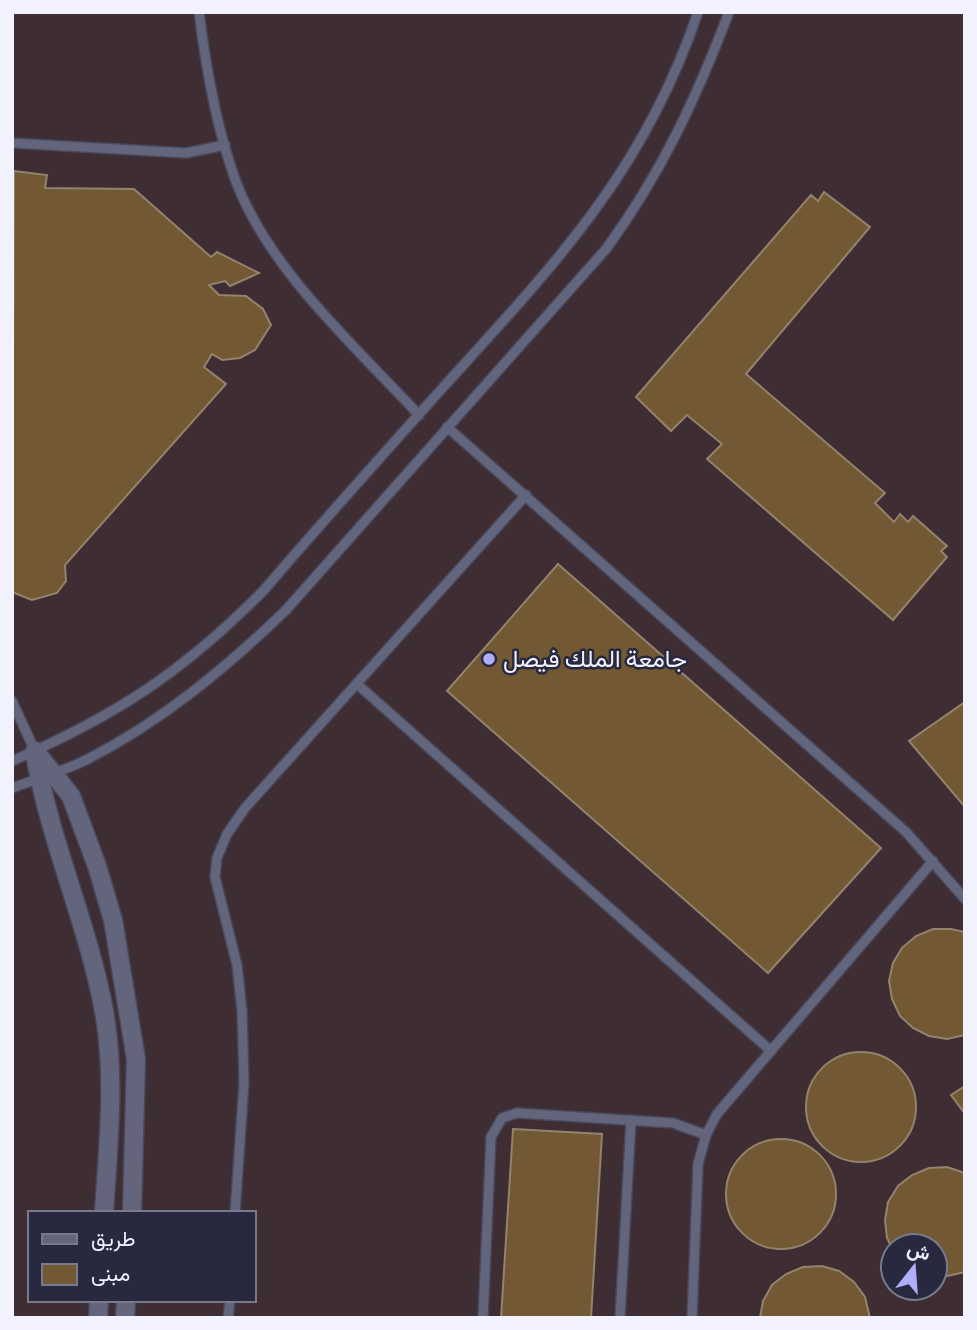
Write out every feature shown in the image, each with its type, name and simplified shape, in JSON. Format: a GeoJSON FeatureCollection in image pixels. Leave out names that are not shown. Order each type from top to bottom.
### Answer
{"type":"FeatureCollection","features":[{"type":"Feature","properties":{"kind":"street"},"geometry":{"type":"LineString","coordinates":[[35,751],[46,775],[71,796],[97,866],[122,969],[136,1059],[132,1211]]}},
{"type":"Feature","properties":{"kind":"street"},"geometry":{"type":"LineString","coordinates":[[46,775],[44,808],[86,940],[104,1011],[111,1060],[104,1211]]}},
{"type":"Feature","properties":{"kind":"lane"},"geometry":{"type":"LineString","coordinates":[[199,12],[206,66],[225,145],[236,182],[267,241],[316,304],[419,415]]}},
{"type":"Feature","properties":{"kind":"lane"},"geometry":{"type":"LineString","coordinates":[[12,761],[76,733],[174,673],[219,635],[264,590],[574,240],[612,190],[641,144],[687,46],[698,12]]}},
{"type":"Feature","properties":{"kind":"lane"},"geometry":{"type":"LineString","coordinates":[[12,788],[87,759],[135,730],[187,696],[240,654],[286,610],[606,249],[641,202],[692,108],[729,12]]}},
{"type":"Feature","properties":{"kind":"lane"},"geometry":{"type":"LineString","coordinates":[[12,143],[186,153],[225,145]]}},
{"type":"Feature","properties":{"kind":"lane"},"geometry":{"type":"LineString","coordinates":[[447,427],[906,832],[965,899]]}},
{"type":"Feature","properties":{"kind":"lane"},"geometry":{"type":"LineString","coordinates":[[235,1211],[244,1083],[242,1011],[237,965],[215,877],[217,858],[227,834],[245,808],[526,495]]}},
{"type":"Feature","properties":{"kind":"lane"},"geometry":{"type":"LineString","coordinates":[[357,684],[771,1051]]}},
{"type":"Feature","properties":{"kind":"lane"},"geometry":{"type":"LineString","coordinates":[[12,701],[35,751]]}},
{"type":"Feature","properties":{"kind":"lane"},"geometry":{"type":"LineString","coordinates":[[692,1318],[698,1164],[706,1135],[717,1114],[933,861]]}},
{"type":"Feature","properties":{"kind":"lane"},"geometry":{"type":"LineString","coordinates":[[483,1318],[491,1138],[502,1118],[517,1114],[673,1123],[706,1135]]}},
{"type":"Feature","properties":{"kind":"lane"},"geometry":{"type":"LineString","coordinates":[[620,1318],[631,1120]]}},
{"type":"Feature","properties":{"kind":"shaded area","name":"جامعة الملك فيصل"},"geometry":{"type":"Polygon","coordinates":[[[12,12],[965,12],[965,1318],[12,1318],[12,12]]]}},
{"type":"Feature","properties":{"kind":"building"},"geometry":{"type":"Polygon","coordinates":[[[14,171],[47,175],[45,188],[134,189],[211,257],[217,252],[259,273],[230,286],[225,281],[209,285],[219,295],[246,296],[263,309],[271,325],[255,350],[240,358],[222,360],[212,354],[204,367],[226,384],[65,565],[66,581],[57,593],[32,600],[12,592],[14,171]]]}},
{"type":"Feature","properties":{"kind":"building"},"geometry":{"type":"Polygon","coordinates":[[[824,192],[870,227],[746,374],[885,493],[875,503],[894,522],[900,514],[908,522],[913,516],[947,546],[941,551],[947,557],[893,620],[707,459],[722,444],[687,415],[671,431],[636,397],[811,195],[818,201],[824,192]]]}},
{"type":"Feature","properties":{"kind":"building"},"geometry":{"type":"Polygon","coordinates":[[[558,564],[881,848],[768,973],[447,691],[558,564]]]}},
{"type":"Feature","properties":{"kind":"building"},"geometry":{"type":"Polygon","coordinates":[[[965,702],[965,807],[909,741],[965,702]]]}},
{"type":"Feature","properties":{"kind":"building"},"geometry":{"type":"Polygon","coordinates":[[[933,929],[965,932],[965,1035],[947,1039],[929,1036],[913,1028],[900,1016],[892,999],[889,981],[893,963],[902,948],[916,936],[933,929]]]}},
{"type":"Feature","properties":{"kind":"building"},"geometry":{"type":"Polygon","coordinates":[[[861,1052],[882,1056],[900,1068],[912,1086],[916,1107],[912,1128],[900,1146],[882,1158],[861,1162],[840,1158],[822,1146],[810,1128],[806,1107],[810,1086],[822,1068],[840,1056],[861,1052]]]}},
{"type":"Feature","properties":{"kind":"building"},"geometry":{"type":"Polygon","coordinates":[[[965,1086],[965,1114],[951,1095],[965,1086]]]}},
{"type":"Feature","properties":{"kind":"building"},"geometry":{"type":"Polygon","coordinates":[[[513,1129],[602,1134],[591,1318],[501,1318],[513,1129]]]}},
{"type":"Feature","properties":{"kind":"building"},"geometry":{"type":"Polygon","coordinates":[[[781,1139],[802,1143],[820,1155],[832,1173],[836,1194],[832,1215],[820,1233],[802,1245],[781,1249],[760,1245],[742,1233],[730,1215],[726,1194],[730,1173],[742,1155],[760,1143],[781,1139]]]}},
{"type":"Feature","properties":{"kind":"building"},"geometry":{"type":"Polygon","coordinates":[[[947,1167],[965,1173],[965,1272],[949,1276],[949,1232],[886,1232],[888,1202],[898,1186],[912,1175],[929,1168],[947,1167]]]}},
{"type":"Feature","properties":{"kind":"building"},"geometry":{"type":"Polygon","coordinates":[[[822,1266],[839,1271],[854,1282],[865,1297],[870,1318],[760,1318],[763,1301],[772,1285],[786,1274],[803,1267],[822,1266]]]}},
{"type":"Feature","properties":{"kind":"place","name":"جامعة الملك فيصل"},"geometry":{"type":"Point","coordinates":[489,659]}}]}
